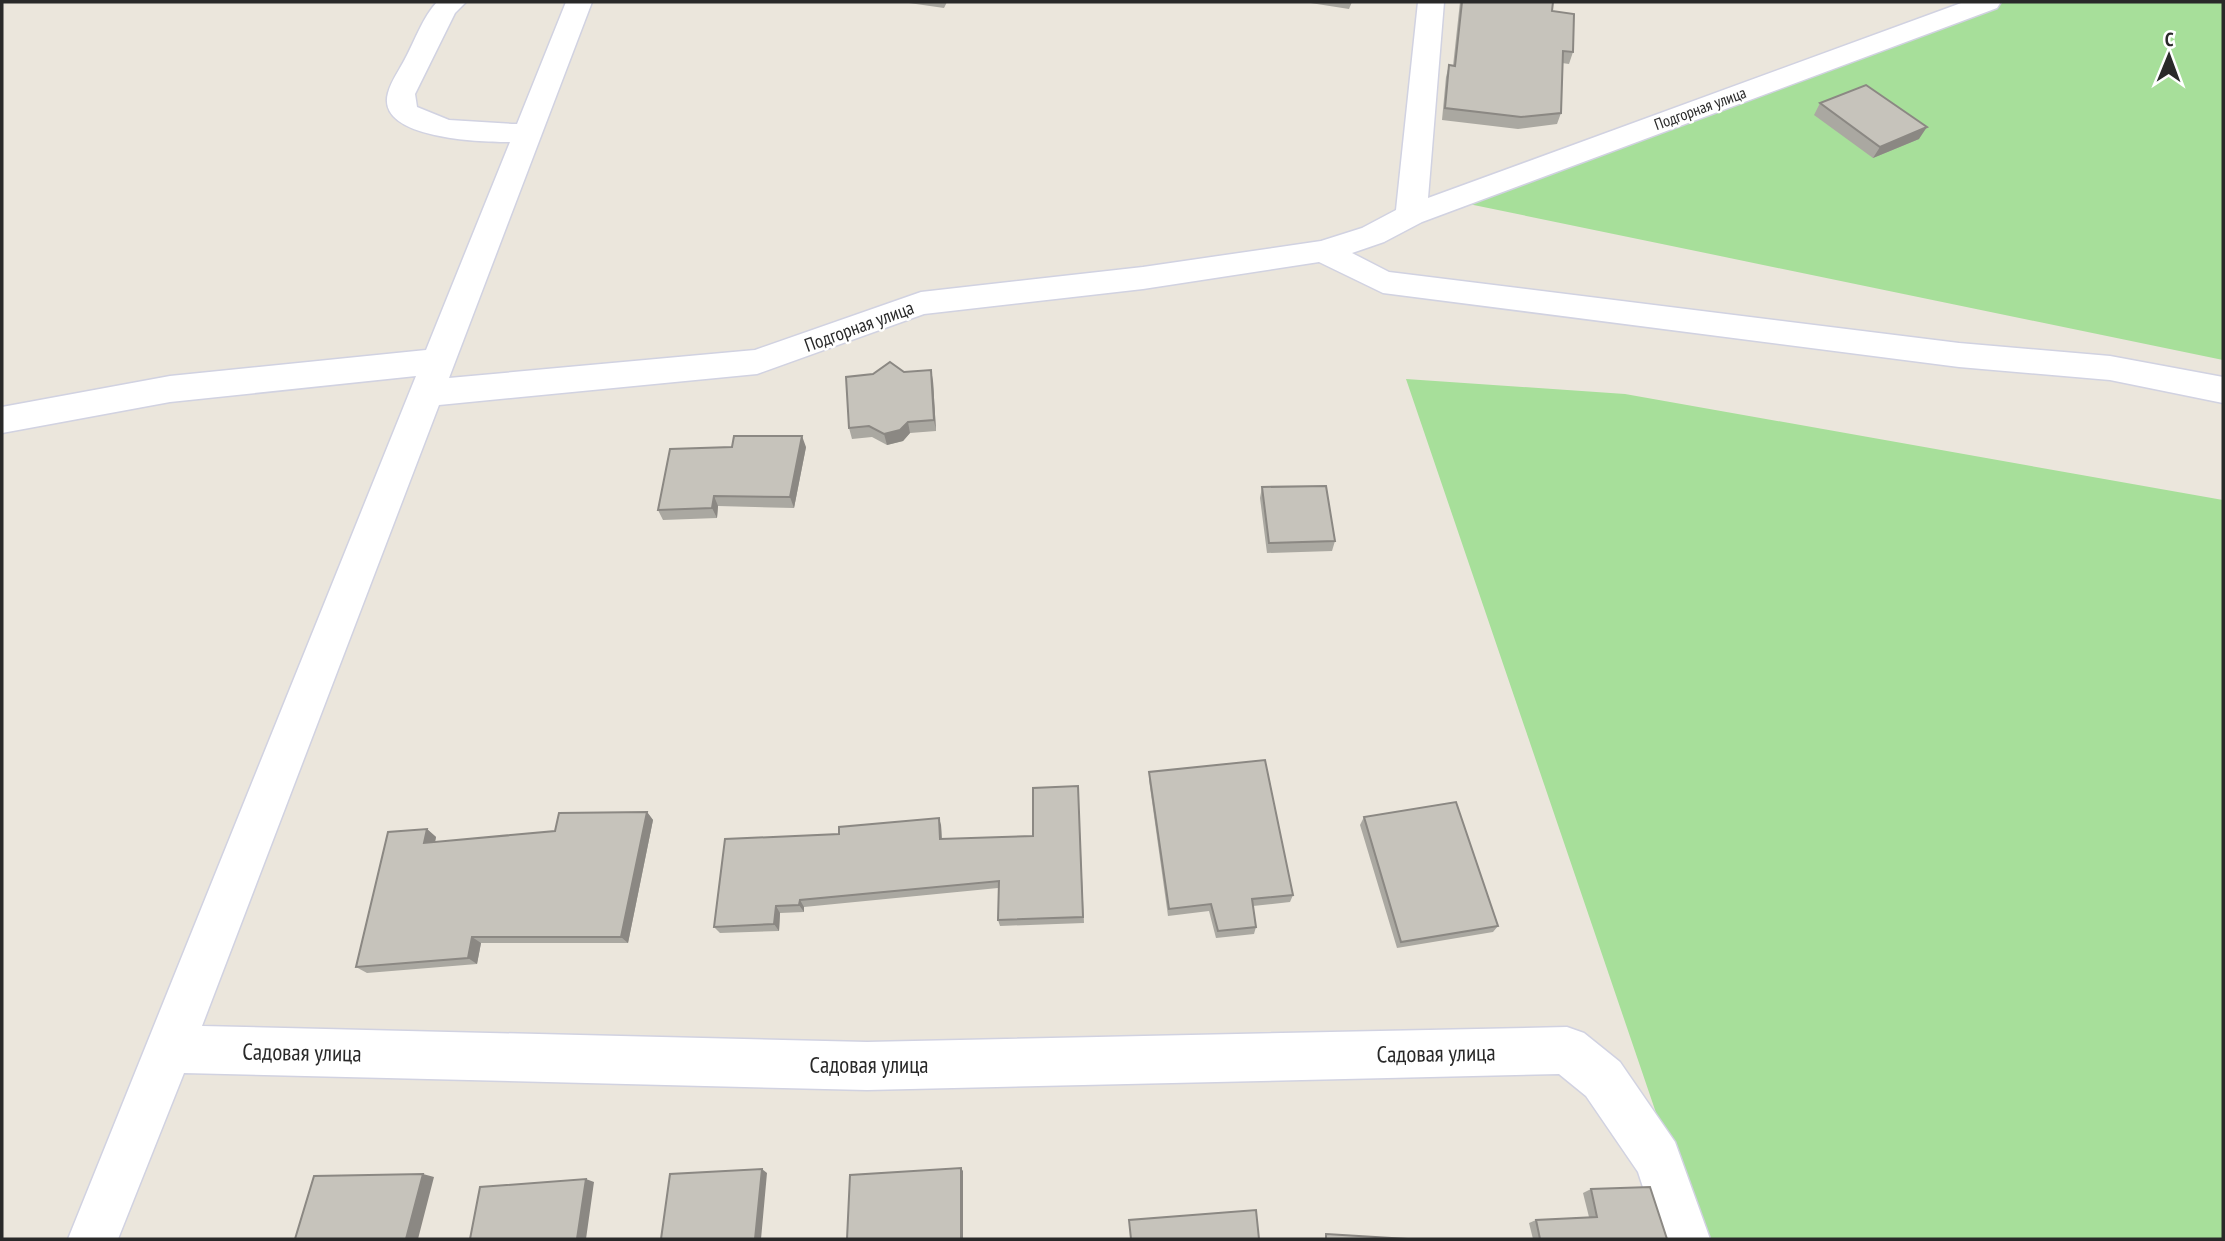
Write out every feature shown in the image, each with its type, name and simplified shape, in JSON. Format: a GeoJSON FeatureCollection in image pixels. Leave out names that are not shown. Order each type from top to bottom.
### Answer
{"type":"FeatureCollection","features":[{"type":"Feature","properties":{"kind":"street"},"geometry":{"type":"LineString","coordinates":[[453,2],[444,9],[401,94],[404,112],[422,122],[465,132],[528,132]]}},
{"type":"Feature","properties":{"kind":"street"},"geometry":{"type":"LineString","coordinates":[[93,1239],[170,1049],[579,2]]}},
{"type":"Feature","properties":{"kind":"street"},"geometry":{"type":"LineString","coordinates":[[1411,215],[1431,2]]}},
{"type":"Feature","properties":{"kind":"street","name":"Подгорная улица"},"geometry":{"type":"LineString","coordinates":[[2,420],[170,389],[757,362],[920,303],[1143,278],[1323,251],[1373,235],[1411,215],[1988,2]]}},
{"type":"Feature","properties":{"kind":"street"},"geometry":{"type":"LineString","coordinates":[[1323,251],[1383,282],[1959,355],[2110,368],[2223,390]]}},
{"type":"Feature","properties":{"kind":"street","name":"Садовая улица"},"geometry":{"type":"LineString","coordinates":[[170,1049],[867,1066],[1567,1050],[1603,1079],[1658,1158],[1685,1239]]}},
{"type":"Feature","properties":{"kind":"green space"},"geometry":{"type":"Polygon","coordinates":[[[1988,2],[2223,2],[2223,360],[1459,202],[1988,2]]]}},
{"type":"Feature","properties":{"kind":"green space"},"geometry":{"type":"Polygon","coordinates":[[[1406,379],[1625,394],[2223,500],[2223,1239],[1699,1239],[1406,379]]]}},
{"type":"Feature","properties":{"kind":"building"},"geometry":{"type":"Polygon","coordinates":[[[1462,2],[1553,2],[1552,11],[1574,14],[1573,52],[1563,51],[1561,113],[1521,117],[1445,108],[1449,65],[1455,66],[1462,2]]]}},
{"type":"Feature","properties":{"kind":"building"},"geometry":{"type":"Polygon","coordinates":[[[1866,85],[1927,127],[1880,147],[1820,103],[1866,85]]]}},
{"type":"Feature","properties":{"kind":"building"},"geometry":{"type":"Polygon","coordinates":[[[890,362],[904,372],[931,370],[934,420],[908,422],[900,430],[884,434],[869,426],[849,428],[846,377],[873,374],[890,362]]]}},
{"type":"Feature","properties":{"kind":"building"},"geometry":{"type":"Polygon","coordinates":[[[734,436],[802,436],[790,497],[714,496],[712,508],[658,510],[670,449],[732,447],[734,436]]]}},
{"type":"Feature","properties":{"kind":"building"},"geometry":{"type":"Polygon","coordinates":[[[1326,486],[1335,541],[1269,543],[1262,487],[1326,486]]]}},
{"type":"Feature","properties":{"kind":"building"},"geometry":{"type":"Polygon","coordinates":[[[1265,760],[1293,895],[1252,899],[1256,927],[1218,931],[1211,904],[1169,909],[1149,772],[1265,760]]]}},
{"type":"Feature","properties":{"kind":"building"},"geometry":{"type":"Polygon","coordinates":[[[1078,786],[1083,917],[998,920],[999,881],[800,900],[799,905],[776,906],[774,924],[714,927],[725,839],[839,834],[839,827],[939,818],[940,839],[1033,836],[1033,788],[1078,786]]]}},
{"type":"Feature","properties":{"kind":"building"},"geometry":{"type":"Polygon","coordinates":[[[1456,802],[1498,926],[1401,942],[1364,817],[1456,802]]]}},
{"type":"Feature","properties":{"kind":"building"},"geometry":{"type":"Polygon","coordinates":[[[647,812],[621,937],[472,937],[468,958],[356,967],[388,832],[427,829],[424,843],[555,831],[559,813],[647,812]]]}},
{"type":"Feature","properties":{"kind":"building"},"geometry":{"type":"Polygon","coordinates":[[[961,1168],[961,1239],[847,1239],[850,1175],[961,1168]]]}},
{"type":"Feature","properties":{"kind":"building"},"geometry":{"type":"Polygon","coordinates":[[[762,1169],[755,1239],[661,1239],[670,1174],[762,1169]]]}},
{"type":"Feature","properties":{"kind":"building"},"geometry":{"type":"Polygon","coordinates":[[[423,1174],[406,1239],[295,1239],[314,1176],[423,1174]]]}},
{"type":"Feature","properties":{"kind":"building"},"geometry":{"type":"Polygon","coordinates":[[[586,1179],[577,1239],[470,1239],[480,1187],[586,1179]]]}},
{"type":"Feature","properties":{"kind":"building"},"geometry":{"type":"Polygon","coordinates":[[[1650,1187],[1667,1239],[1540,1239],[1536,1220],[1597,1217],[1591,1189],[1650,1187]]]}},
{"type":"Feature","properties":{"kind":"building"},"geometry":{"type":"Polygon","coordinates":[[[1256,1210],[1259,1239],[1131,1239],[1129,1220],[1256,1210]]]}},
{"type":"Feature","properties":{"kind":"building"},"geometry":{"type":"Polygon","coordinates":[[[1326,1234],[1408,1239],[1326,1239],[1326,1234]]]}}]}
